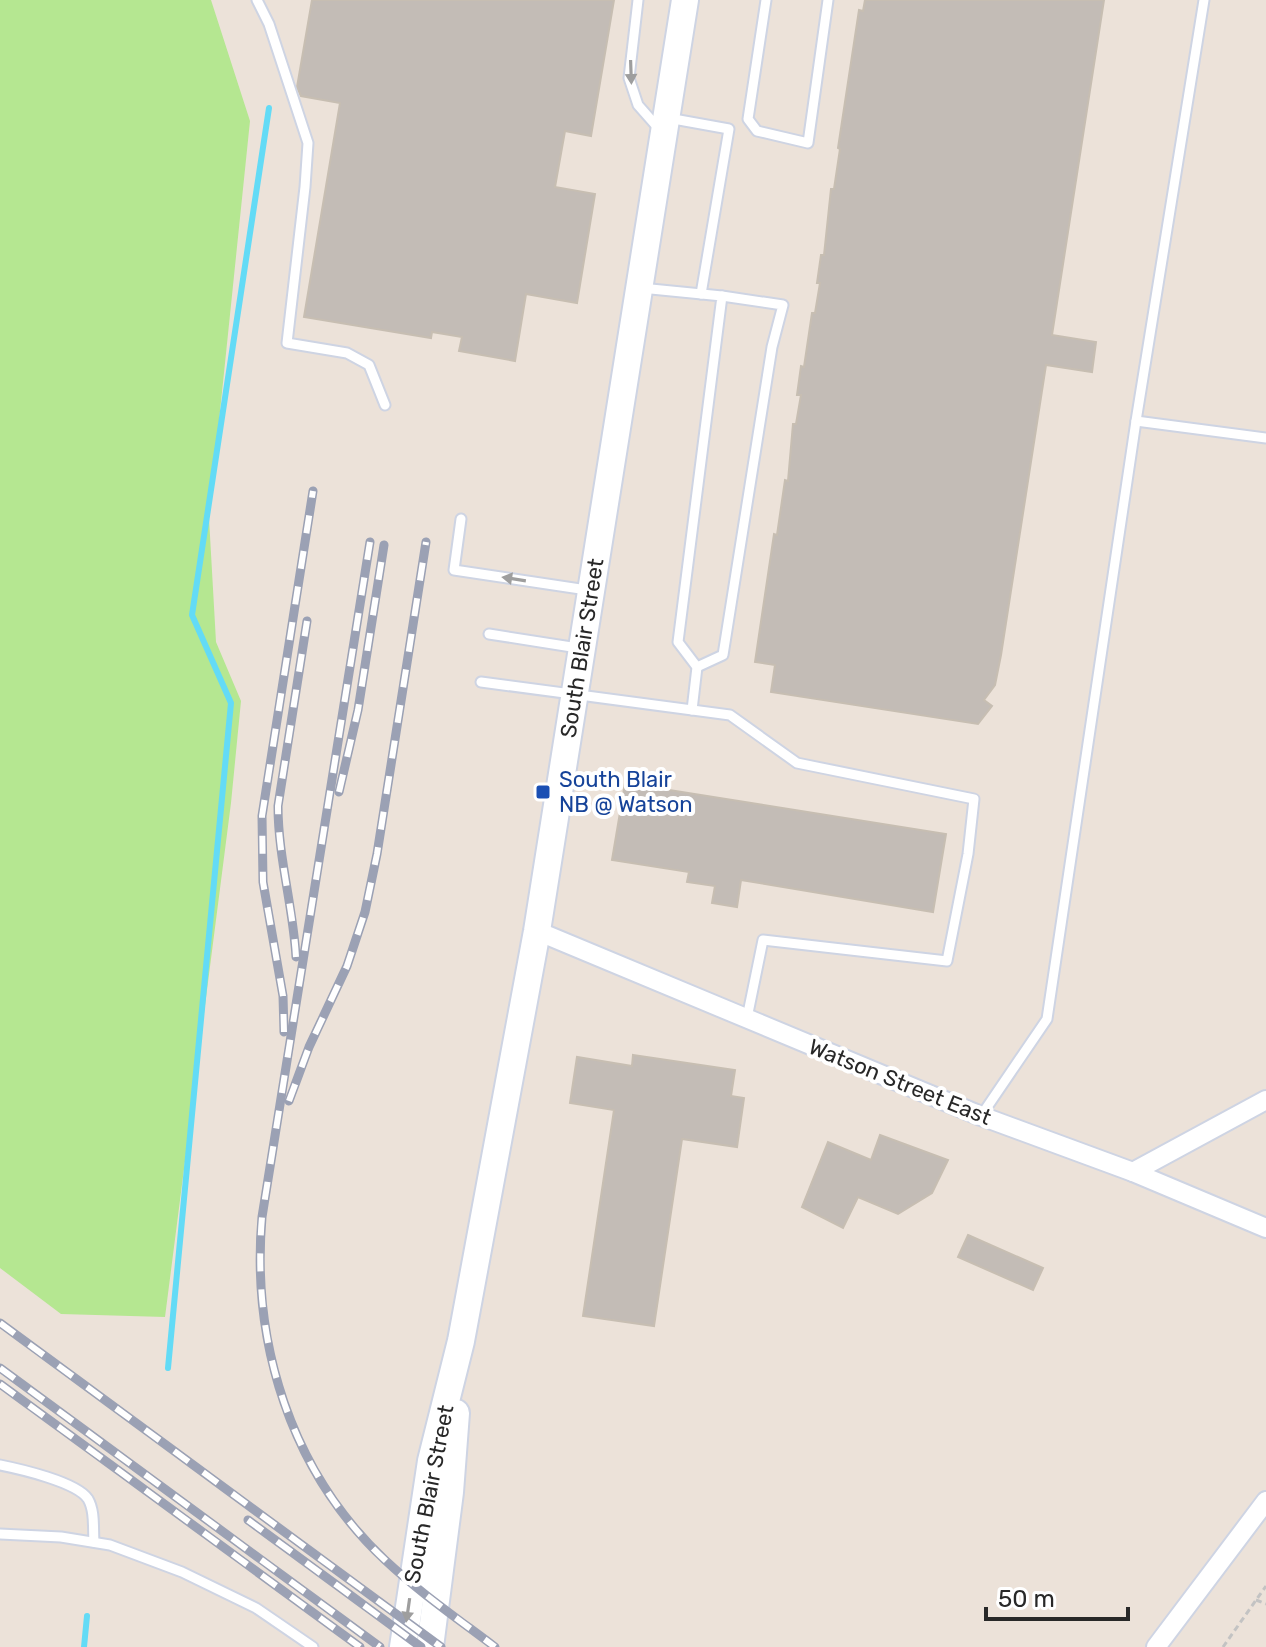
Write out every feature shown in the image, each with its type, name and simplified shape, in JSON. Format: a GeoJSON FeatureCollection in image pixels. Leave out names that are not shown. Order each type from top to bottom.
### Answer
{"type":"FeatureCollection","features":[{"type":"Feature","properties":{"kind":"street","name":"South Blair Street"},"geometry":{"type":"LineString","coordinates":[[403,1647],[431,1461],[461,1341],[537,931],[685,0]]}},
{"type":"Feature","properties":{"kind":"street","name":"Watson Street East"},"geometry":{"type":"LineString","coordinates":[[537,931],[981,1116],[1133,1172],[1266,1228]]}},
{"type":"Feature","properties":{"kind":"street"},"geometry":{"type":"LineString","coordinates":[[1133,1172],[1266,1100]]}},
{"type":"Feature","properties":{"kind":"street","name":"South Blair Street"},"geometry":{"type":"LineString","coordinates":[[430,1647],[450,1492],[461,1341]]}},
{"type":"Feature","properties":{"kind":"street"},"geometry":{"type":"LineString","coordinates":[[1156,1647],[1266,1501]]}},
{"type":"Feature","properties":{"kind":"lane"},"geometry":{"type":"LineString","coordinates":[[257,0],[269,24],[308,143],[287,343],[347,353],[369,365],[385,405]]}},
{"type":"Feature","properties":{"kind":"lane"},"geometry":{"type":"LineString","coordinates":[[638,0],[629,78],[638,105],[665,126],[729,129],[748,119]]}},
{"type":"Feature","properties":{"kind":"lane"},"geometry":{"type":"LineString","coordinates":[[766,0],[748,119],[757,131],[808,143],[828,0]]}},
{"type":"Feature","properties":{"kind":"lane"},"geometry":{"type":"LineString","coordinates":[[981,1116],[1047,1019],[1136,421],[1204,0]]}},
{"type":"Feature","properties":{"kind":"lane"},"geometry":{"type":"LineString","coordinates":[[701,294],[729,129]]}},
{"type":"Feature","properties":{"kind":"lane"},"geometry":{"type":"LineString","coordinates":[[639,287],[783,305],[772,347],[723,655],[697,667]]}},
{"type":"Feature","properties":{"kind":"lane"},"geometry":{"type":"LineString","coordinates":[[692,710],[697,667],[678,642],[722,296]]}},
{"type":"Feature","properties":{"kind":"lane"},"geometry":{"type":"LineString","coordinates":[[1136,421],[1266,438]]}},
{"type":"Feature","properties":{"kind":"lane"},"geometry":{"type":"LineString","coordinates":[[461,519],[454,570],[591,590]]}},
{"type":"Feature","properties":{"kind":"lane"},"geometry":{"type":"LineString","coordinates":[[489,634],[581,649]]}},
{"type":"Feature","properties":{"kind":"lane"},"geometry":{"type":"LineString","coordinates":[[481,682],[730,715],[797,763],[974,799],[968,854],[947,961],[763,940],[747,1018]]}},
{"type":"Feature","properties":{"kind":"lane"},"geometry":{"type":"LineString","coordinates":[[0,1465],[63,1484],[86,1495],[92,1508],[94,1542]]}},
{"type":"Feature","properties":{"kind":"lane"},"geometry":{"type":"LineString","coordinates":[[0,1534],[61,1537],[110,1545],[182,1572],[256,1608],[313,1647]]}},
{"type":"Feature","properties":{"kind":"path"},"geometry":{"type":"LineString","coordinates":[[1223,1647],[1266,1586]]}},
{"type":"Feature","properties":{"kind":"path"},"geometry":{"type":"LineString","coordinates":[[1256,1600],[1266,1604]]}},
{"type":"Feature","properties":{"kind":"green space"},"geometry":{"type":"Polygon","coordinates":[[[0,0],[211,0],[250,121],[209,518],[216,642],[241,701],[231,803],[165,1317],[61,1314],[0,1268],[0,0]]]}},
{"type":"Feature","properties":{"kind":"building"},"geometry":{"type":"Polygon","coordinates":[[[312,0],[614,0],[591,136],[565,131],[555,187],[595,194],[577,303],[526,294],[515,361],[459,351],[462,337],[432,332],[431,338],[304,317],[340,103],[301,96],[297,87],[312,0]]]}},
{"type":"Feature","properties":{"kind":"building"},"geometry":{"type":"Polygon","coordinates":[[[865,0],[1104,0],[1052,335],[1096,342],[1092,372],[1046,365],[1001,655],[995,685],[984,700],[992,706],[978,724],[771,692],[775,665],[755,662],[774,534],[777,535],[785,480],[788,481],[793,424],[796,424],[801,395],[797,395],[801,366],[804,367],[820,283],[817,283],[821,255],[824,255],[831,189],[834,189],[859,10],[863,11],[865,0]]]}},
{"type":"Feature","properties":{"kind":"building"},"geometry":{"type":"Polygon","coordinates":[[[625,783],[946,834],[933,912],[741,880],[737,907],[712,903],[715,886],[687,882],[689,872],[612,860],[625,783]]]}},
{"type":"Feature","properties":{"kind":"building"},"geometry":{"type":"Polygon","coordinates":[[[633,1055],[735,1070],[731,1096],[744,1098],[737,1147],[682,1139],[654,1326],[583,1316],[614,1110],[570,1103],[577,1057],[632,1066],[633,1055]]]}},
{"type":"Feature","properties":{"kind":"building"},"geometry":{"type":"Polygon","coordinates":[[[880,1135],[948,1160],[932,1193],[898,1214],[858,1197],[843,1228],[802,1207],[828,1142],[871,1160],[880,1135]]]}},
{"type":"Feature","properties":{"kind":"building"},"geometry":{"type":"Polygon","coordinates":[[[968,1235],[1043,1268],[1033,1290],[958,1257],[968,1235]]]}},
{"type":"Feature","properties":{"kind":"waterway"},"geometry":{"type":"LineString","coordinates":[[168,1368],[231,703],[192,615],[269,108]]}},
{"type":"Feature","properties":{"kind":"waterway"},"geometry":{"type":"LineString","coordinates":[[84,1647],[87,1616]]}},
{"type":"Feature","properties":{"kind":"railway"},"geometry":{"type":"LineString","coordinates":[[284,1032],[283,996],[263,882],[262,816],[313,491]]}},
{"type":"Feature","properties":{"kind":"railway"},"geometry":{"type":"LineString","coordinates":[[370,542],[262,1217],[260,1264],[263,1311],[271,1358],[284,1403],[302,1446],[325,1487],[352,1525],[385,1560],[495,1647]]}},
{"type":"Feature","properties":{"kind":"railway"},"geometry":{"type":"LineString","coordinates":[[289,1101],[309,1047],[347,966],[365,912],[377,854],[426,542]]}},
{"type":"Feature","properties":{"kind":"railway"},"geometry":{"type":"LineString","coordinates":[[339,792],[358,710],[384,545]]}},
{"type":"Feature","properties":{"kind":"railway"},"geometry":{"type":"LineString","coordinates":[[296,957],[280,844],[278,806],[307,621]]}},
{"type":"Feature","properties":{"kind":"railway"},"geometry":{"type":"LineString","coordinates":[[0,1323],[441,1647]]}},
{"type":"Feature","properties":{"kind":"railway"},"geometry":{"type":"LineString","coordinates":[[0,1368],[380,1647]]}},
{"type":"Feature","properties":{"kind":"railway"},"geometry":{"type":"LineString","coordinates":[[0,1384],[360,1647]]}},
{"type":"Feature","properties":{"kind":"railway"},"geometry":{"type":"LineString","coordinates":[[248,1520],[421,1647]]}},
{"type":"Feature","properties":{"kind":"place","name":"South Blair NB @ Watson"},"geometry":{"type":"Point","coordinates":[543,792]}}]}
